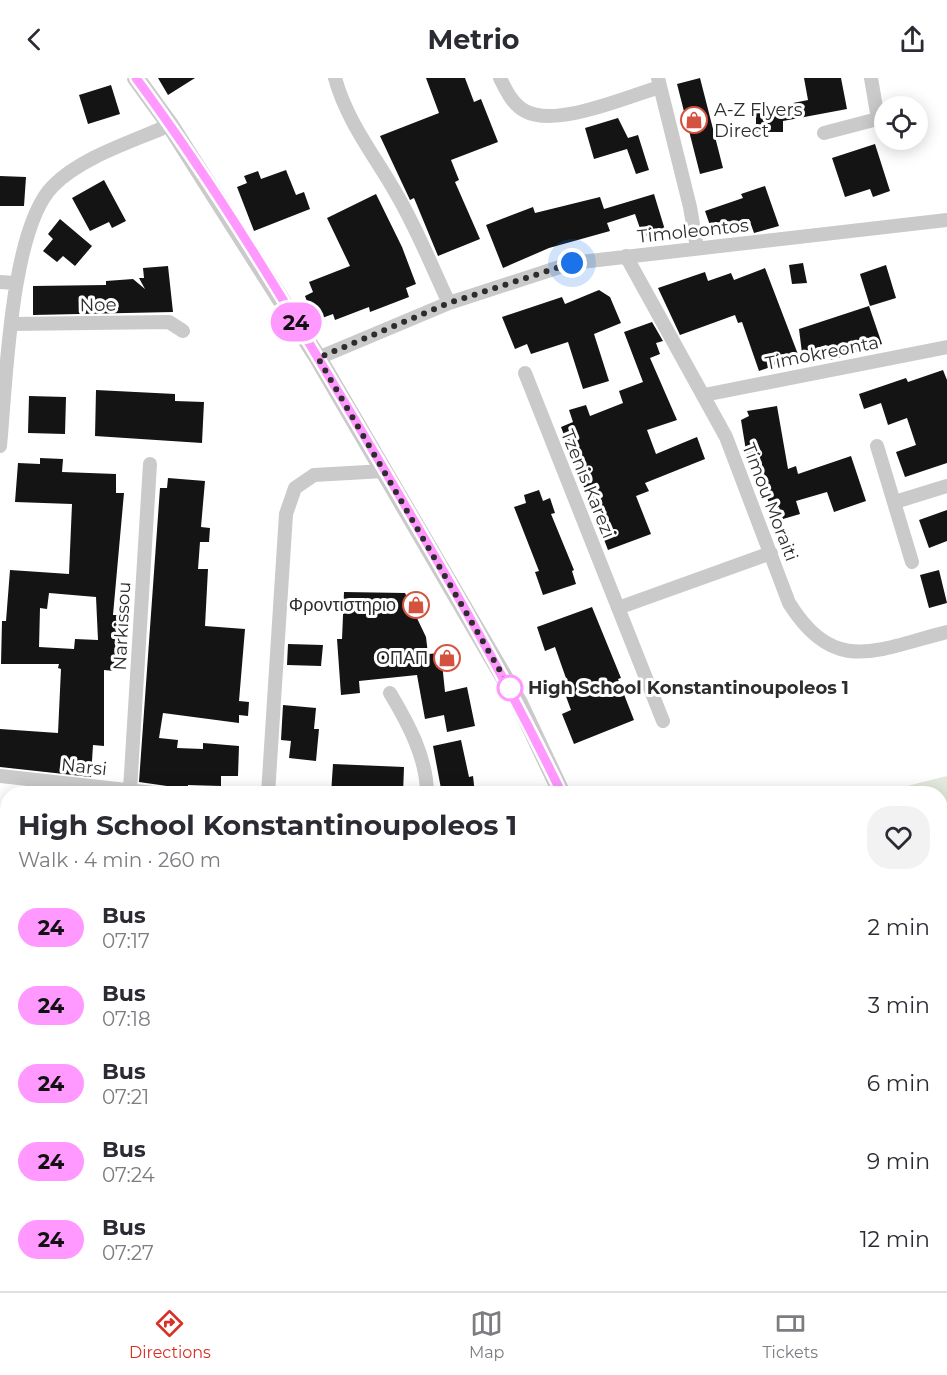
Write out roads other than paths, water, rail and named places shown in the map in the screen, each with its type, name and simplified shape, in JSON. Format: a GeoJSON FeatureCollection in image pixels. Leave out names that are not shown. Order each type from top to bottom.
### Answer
{"type":"FeatureCollection","features":[{"type":"Feature","properties":{"kind":"street"},"geometry":{"type":"LineString","coordinates":[[136,78],[170,125],[318,358],[519,703],[558,786]]}},
{"type":"Feature","properties":{"kind":"street"},"geometry":{"type":"LineString","coordinates":[[335,78],[341,100],[353,125],[398,196],[449,303]]}},
{"type":"Feature","properties":{"kind":"street"},"geometry":{"type":"LineString","coordinates":[[500,78],[509,97],[523,111],[541,117],[564,116],[659,83],[690,207],[697,248]]}},
{"type":"Feature","properties":{"kind":"street"},"geometry":{"type":"LineString","coordinates":[[871,78],[876,96]]}},
{"type":"Feature","properties":{"kind":"street"},"geometry":{"type":"LineString","coordinates":[[824,134],[874,120]]}},
{"type":"Feature","properties":{"kind":"street"},"geometry":{"type":"LineString","coordinates":[[0,446],[16,283],[32,220],[52,186],[90,160],[170,125]]}},
{"type":"Feature","properties":{"kind":"street","name":"Timoleontos"},"geometry":{"type":"LineString","coordinates":[[318,358],[449,303],[572,263],[947,220]]}},
{"type":"Feature","properties":{"kind":"street","name":"Timou Moraiti"},"geometry":{"type":"LineString","coordinates":[[626,256],[668,336],[704,395],[726,437],[789,603],[802,624],[816,638],[835,649],[856,654],[947,632]]}},
{"type":"Feature","properties":{"kind":"street"},"geometry":{"type":"LineString","coordinates":[[0,282],[16,283]]}},
{"type":"Feature","properties":{"kind":"street","name":"Noe"},"geometry":{"type":"LineString","coordinates":[[11,324],[169,322],[183,331]]}},
{"type":"Feature","properties":{"kind":"street","name":"Timokreonta"},"geometry":{"type":"LineString","coordinates":[[704,395],[947,347]]}},
{"type":"Feature","properties":{"kind":"street","name":"Tzenis Karezi"},"geometry":{"type":"LineString","coordinates":[[525,373],[663,721]]}},
{"type":"Feature","properties":{"kind":"street"},"geometry":{"type":"LineString","coordinates":[[877,446],[912,562]]}},
{"type":"Feature","properties":{"kind":"street","name":"Narkissou"},"geometry":{"type":"LineString","coordinates":[[130,786],[150,464]]}},
{"type":"Feature","properties":{"kind":"street"},"geometry":{"type":"LineString","coordinates":[[269,786],[286,514],[295,488],[314,475],[384,471]]}},
{"type":"Feature","properties":{"kind":"street"},"geometry":{"type":"LineString","coordinates":[[895,502],[947,486]]}},
{"type":"Feature","properties":{"kind":"street"},"geometry":{"type":"LineString","coordinates":[[618,608],[771,553]]}},
{"type":"Feature","properties":{"kind":"street"},"geometry":{"type":"LineString","coordinates":[[390,693],[412,729],[427,786]]}},
{"type":"Feature","properties":{"kind":"street","name":"Narsi"},"geometry":{"type":"LineString","coordinates":[[0,776],[93,786]]}},
{"type":"Feature","properties":{"kind":"place","name":"A-Z Flyers Direct"},"geometry":{"type":"Point","coordinates":[694,120]}},
{"type":"Feature","properties":{"kind":"place","name":"Φροντιστηριο"},"geometry":{"type":"Point","coordinates":[416,605]}},
{"type":"Feature","properties":{"kind":"place","name":"ΟΠΑΠ"},"geometry":{"type":"Point","coordinates":[447,658]}},
{"type":"Feature","properties":{"kind":"place","name":"High School Konstantinoupoleos 1"},"geometry":{"type":"Point","coordinates":[510,688]}}]}
